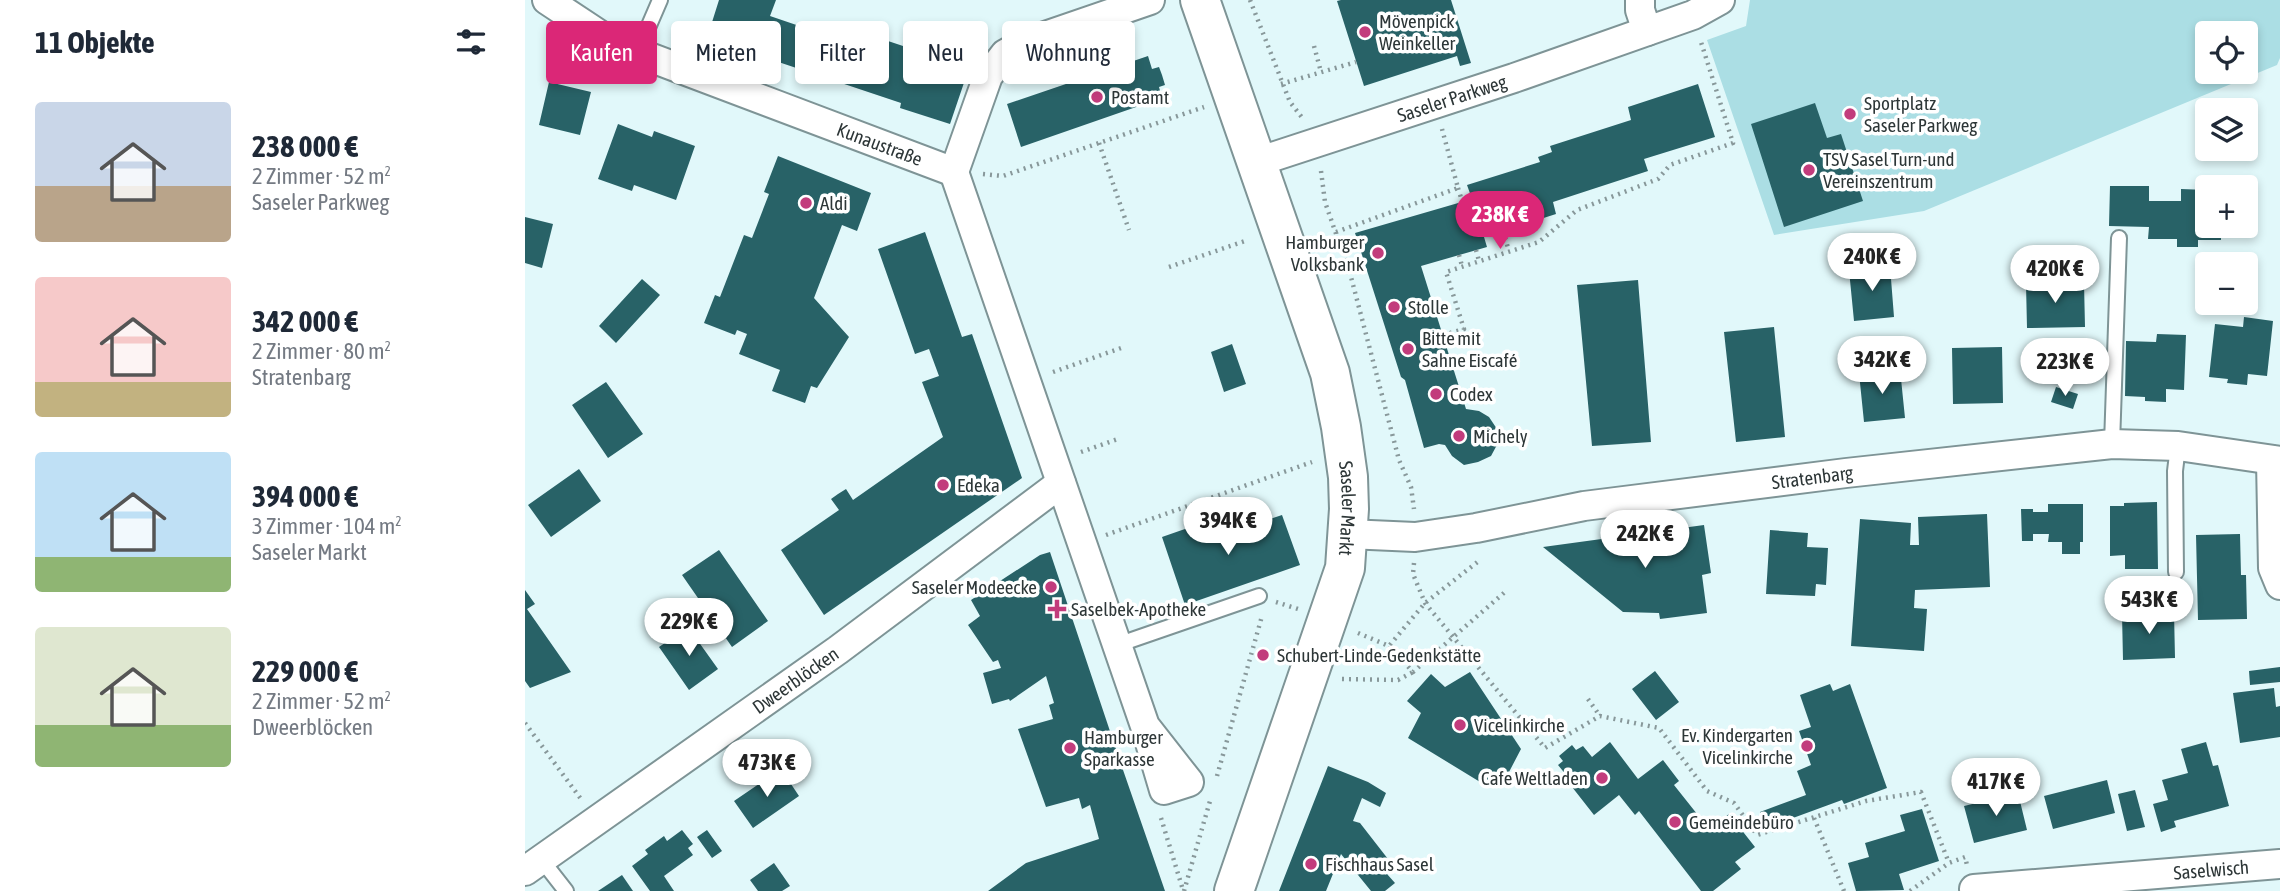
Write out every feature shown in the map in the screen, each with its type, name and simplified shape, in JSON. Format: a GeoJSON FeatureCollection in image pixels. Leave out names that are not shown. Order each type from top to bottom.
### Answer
{"type":"FeatureCollection","features":[{"type":"Feature","properties":{"kind":"main road","name":"Saseler Markt"},"geometry":{"type":"LineString","coordinates":[[1200,0],[1330,373],[1348,477],[1345,568],[1234,891]]}},
{"type":"Feature","properties":{"kind":"street","name":"Kunaustraße"},"geometry":{"type":"LineString","coordinates":[[547,0],[579,21]]}},
{"type":"Feature","properties":{"kind":"street"},"geometry":{"type":"LineString","coordinates":[[1150,0],[1025,43],[1005,54],[988,76],[954,172],[1145,726],[1189,782],[1164,790]]}},
{"type":"Feature","properties":{"kind":"street"},"geometry":{"type":"LineString","coordinates":[[1640,0],[1640,10],[1647,31]]}},
{"type":"Feature","properties":{"kind":"street","name":"Saseler Parkweg"},"geometry":{"type":"LineString","coordinates":[[1257,162],[1693,15],[1720,0]]}},
{"type":"Feature","properties":{"kind":"street","name":"Kunaustraße"},"geometry":{"type":"LineString","coordinates":[[657,58],[954,172]]}},
{"type":"Feature","properties":{"kind":"street","name":"Stratenbarg"},"geometry":{"type":"LineString","coordinates":[[1348,534],[1415,537],[1476,528],[1584,506],[1846,473],[2112,444],[2178,446],[2275,460]]}},
{"type":"Feature","properties":{"kind":"street"},"geometry":{"type":"LineString","coordinates":[[2275,460],[2273,568],[2280,585]]}},
{"type":"Feature","properties":{"kind":"street","name":"Dweerblöcken"},"geometry":{"type":"LineString","coordinates":[[533,865],[838,650],[1061,483]]}},
{"type":"Feature","properties":{"kind":"street","name":"Saselwisch"},"geometry":{"type":"LineString","coordinates":[[1972,890],[2280,864]]}},
{"type":"Feature","properties":{"kind":"lane"},"geometry":{"type":"LineString","coordinates":[[651,21],[660,0]]}},
{"type":"Feature","properties":{"kind":"lane"},"geometry":{"type":"LineString","coordinates":[[2112,444],[2119,237]]}},
{"type":"Feature","properties":{"kind":"lane"},"geometry":{"type":"LineString","coordinates":[[2176,572],[2175,471],[2178,446]]}},
{"type":"Feature","properties":{"kind":"lane"},"geometry":{"type":"LineString","coordinates":[[1117,645],[1259,596]]}},
{"type":"Feature","properties":{"kind":"lane"},"geometry":{"type":"LineString","coordinates":[[533,865],[566,891]]}},
{"type":"Feature","properties":{"kind":"path"},"geometry":{"type":"LineString","coordinates":[[1250,0],[1281,84],[1290,102],[1306,123],[1313,144],[1323,181],[1325,201],[1351,277],[1399,460],[1411,487],[1415,510],[1413,574],[1425,603],[1545,748],[1600,716],[1659,728],[1707,791],[1734,803],[1757,835],[1866,801],[1921,792],[1948,863],[1910,891]]}},
{"type":"Feature","properties":{"kind":"path"},"geometry":{"type":"LineString","coordinates":[[1443,335],[1464,328],[1446,272],[1539,242],[1577,210],[1658,179],[1670,165],[1733,143],[1693,15]]}},
{"type":"Feature","properties":{"kind":"path"},"geometry":{"type":"LineString","coordinates":[[1314,46],[1321,72]]}},
{"type":"Feature","properties":{"kind":"path"},"geometry":{"type":"LineString","coordinates":[[1281,84],[1356,62]]}},
{"type":"Feature","properties":{"kind":"path"},"geometry":{"type":"LineString","coordinates":[[954,172],[1003,176],[1234,97]]}},
{"type":"Feature","properties":{"kind":"path"},"geometry":{"type":"LineString","coordinates":[[1434,103],[1462,201]]}},
{"type":"Feature","properties":{"kind":"path"},"geometry":{"type":"LineString","coordinates":[[1099,143],[1129,230]]}},
{"type":"Feature","properties":{"kind":"path"},"geometry":{"type":"LineString","coordinates":[[1336,232],[1458,188]]}},
{"type":"Feature","properties":{"kind":"path"},"geometry":{"type":"LineString","coordinates":[[1169,268],[1280,230]]}},
{"type":"Feature","properties":{"kind":"path"},"geometry":{"type":"LineString","coordinates":[[1503,231],[1509,251]]}},
{"type":"Feature","properties":{"kind":"path"},"geometry":{"type":"LineString","coordinates":[[1476,250],[1479,261]]}},
{"type":"Feature","properties":{"kind":"path"},"geometry":{"type":"LineString","coordinates":[[1459,255],[1462,266]]}},
{"type":"Feature","properties":{"kind":"path"},"geometry":{"type":"LineString","coordinates":[[1026,382],[1124,347]]}},
{"type":"Feature","properties":{"kind":"path"},"geometry":{"type":"LineString","coordinates":[[1103,444],[1118,439]]}},
{"type":"Feature","properties":{"kind":"path"},"geometry":{"type":"LineString","coordinates":[[1082,544],[1345,451]]}},
{"type":"Feature","properties":{"kind":"path"},"geometry":{"type":"LineString","coordinates":[[1389,646],[1425,603],[1480,560]]}},
{"type":"Feature","properties":{"kind":"path"},"geometry":{"type":"LineString","coordinates":[[1309,679],[1398,680],[1413,672],[1453,634],[1505,592]]}},
{"type":"Feature","properties":{"kind":"path"},"geometry":{"type":"LineString","coordinates":[[1217,778],[1264,611]]}},
{"type":"Feature","properties":{"kind":"path"},"geometry":{"type":"LineString","coordinates":[[1329,620],[1389,646],[1413,672]]}},
{"type":"Feature","properties":{"kind":"path"},"geometry":{"type":"LineString","coordinates":[[1588,699],[1600,716]]}},
{"type":"Feature","properties":{"kind":"path"},"geometry":{"type":"LineString","coordinates":[[525,723],[596,819]]}},
{"type":"Feature","properties":{"kind":"path"},"geometry":{"type":"LineString","coordinates":[[1164,790],[1156,800],[1184,891]]}},
{"type":"Feature","properties":{"kind":"path"},"geometry":{"type":"LineString","coordinates":[[1184,891],[1213,790]]}},
{"type":"Feature","properties":{"kind":"path"},"geometry":{"type":"LineString","coordinates":[[1814,818],[1844,891]]}},
{"type":"Feature","properties":{"kind":"shaded area","name":"Sportplatz Saseler Parkweg"},"geometry":{"type":"Polygon","coordinates":[[[1750,0],[2280,0],[2280,58],[2277,65],[2258,73],[2258,21],[2195,21],[2195,84],[2231,84],[1924,211],[1774,235],[1707,40],[1746,26],[1750,0]]]}},
{"type":"Feature","properties":{"kind":"building"},"geometry":{"type":"Polygon","coordinates":[[[719,0],[776,0],[770,16],[795,25],[795,67],[781,63],[781,21],[712,21],[719,0]]]}},
{"type":"Feature","properties":{"kind":"building"},"geometry":{"type":"Polygon","coordinates":[[[1451,0],[1471,63],[1460,66],[1457,56],[1364,86],[1337,1],[1451,0]]]}},
{"type":"Feature","properties":{"kind":"building"},"geometry":{"type":"Polygon","coordinates":[[[889,41],[903,46],[903,84],[964,84],[950,124],[900,108],[901,103],[844,84],[889,84],[889,41]]]}},
{"type":"Feature","properties":{"kind":"building"},"geometry":{"type":"Polygon","coordinates":[[[1148,56],[1152,69],[1159,67],[1165,85],[1159,87],[1162,98],[1021,147],[1007,104],[1066,84],[1135,84],[1135,60],[1148,56]]]}},
{"type":"Feature","properties":{"kind":"building"},"geometry":{"type":"Polygon","coordinates":[[[549,84],[591,92],[580,135],[539,125],[549,84]]]}},
{"type":"Feature","properties":{"kind":"building"},"geometry":{"type":"Polygon","coordinates":[[[1698,84],[1715,137],[1644,159],[1648,171],[1553,202],[1556,214],[1484,237],[1487,247],[1421,266],[1466,409],[1479,411],[1489,417],[1497,429],[1498,443],[1491,456],[1464,465],[1452,456],[1445,445],[1424,448],[1405,380],[1401,377],[1355,233],[1472,199],[1467,185],[1540,162],[1538,157],[1552,152],[1550,146],[1631,120],[1628,107],[1698,84]]]}},
{"type":"Feature","properties":{"kind":"building","name":"TSV Sasel Turn-und Vereinszentrum"},"geometry":{"type":"Polygon","coordinates":[[[1815,103],[1827,138],[1841,134],[1863,201],[1784,227],[1751,124],[1815,103]]]}},
{"type":"Feature","properties":{"kind":"building"},"geometry":{"type":"Polygon","coordinates":[[[618,124],[652,137],[654,131],[695,146],[676,200],[634,185],[632,191],[598,179],[618,124]]]}},
{"type":"Feature","properties":{"kind":"building"},"geometry":{"type":"Polygon","coordinates":[[[778,156],[871,193],[857,231],[842,225],[814,298],[849,337],[817,388],[811,386],[805,403],[772,391],[780,370],[739,354],[747,334],[737,330],[735,335],[704,323],[715,295],[720,297],[744,235],[752,238],[769,194],[764,192],[778,156]]]}},
{"type":"Feature","properties":{"kind":"building"},"geometry":{"type":"Polygon","coordinates":[[[2110,186],[2149,186],[2149,201],[2181,201],[2181,189],[2195,190],[2195,238],[2221,240],[2198,240],[2198,247],[2177,247],[2177,239],[2148,239],[2149,227],[2109,226],[2110,186]]]}},
{"type":"Feature","properties":{"kind":"building"},"geometry":{"type":"Polygon","coordinates":[[[525,217],[553,224],[542,268],[525,263],[525,217]]]}},
{"type":"Feature","properties":{"kind":"building","name":"Edeka"},"geometry":{"type":"Polygon","coordinates":[[[925,232],[962,337],[972,334],[1022,478],[824,615],[781,550],[839,510],[831,499],[838,494],[846,489],[853,500],[943,437],[922,382],[939,376],[929,349],[915,354],[878,249],[925,232]]]}},
{"type":"Feature","properties":{"kind":"building"},"geometry":{"type":"Polygon","coordinates":[[[1890,266],[1894,317],[1854,321],[1849,270],[1890,266]]]}},
{"type":"Feature","properties":{"kind":"building"},"geometry":{"type":"Polygon","coordinates":[[[642,279],[660,295],[616,343],[599,326],[642,279]]]}},
{"type":"Feature","properties":{"kind":"building"},"geometry":{"type":"Polygon","coordinates":[[[1638,280],[1651,442],[1592,446],[1577,285],[1638,280]]]}},
{"type":"Feature","properties":{"kind":"building"},"geometry":{"type":"Polygon","coordinates":[[[2084,283],[2085,327],[2027,328],[2026,284],[2084,283]]]}},
{"type":"Feature","properties":{"kind":"building"},"geometry":{"type":"Polygon","coordinates":[[[2244,317],[2273,321],[2267,376],[2248,374],[2247,385],[2227,383],[2228,379],[2209,377],[2215,324],[2243,327],[2244,317]]]}},
{"type":"Feature","properties":{"kind":"building"},"geometry":{"type":"Polygon","coordinates":[[[1774,327],[1785,437],[1736,442],[1724,332],[1774,327]]]}},
{"type":"Feature","properties":{"kind":"building"},"geometry":{"type":"Polygon","coordinates":[[[2157,334],[2186,335],[2184,390],[2166,389],[2166,402],[2125,396],[2126,341],[2156,342],[2157,334]]]}},
{"type":"Feature","properties":{"kind":"building"},"geometry":{"type":"Polygon","coordinates":[[[1232,344],[1246,384],[1224,392],[1211,352],[1232,344]]]}},
{"type":"Feature","properties":{"kind":"building"},"geometry":{"type":"Polygon","coordinates":[[[2002,347],[2003,403],[1953,404],[1952,348],[2002,347]]]}},
{"type":"Feature","properties":{"kind":"building"},"geometry":{"type":"Polygon","coordinates":[[[1900,369],[1905,418],[1864,422],[1859,373],[1900,369]]]}},
{"type":"Feature","properties":{"kind":"building"},"geometry":{"type":"Polygon","coordinates":[[[606,382],[643,434],[608,458],[572,405],[606,382]]]}},
{"type":"Feature","properties":{"kind":"building"},"geometry":{"type":"Polygon","coordinates":[[[2056,387],[2078,394],[2073,409],[2051,402],[2056,387]]]}},
{"type":"Feature","properties":{"kind":"building"},"geometry":{"type":"Polygon","coordinates":[[[579,469],[601,501],[551,537],[528,505],[579,469]]]}},
{"type":"Feature","properties":{"kind":"building"},"geometry":{"type":"Polygon","coordinates":[[[2157,502],[2158,569],[2125,569],[2125,555],[2110,556],[2110,506],[2157,502]]]}},
{"type":"Feature","properties":{"kind":"building"},"geometry":{"type":"Polygon","coordinates":[[[2048,504],[2083,504],[2083,542],[2080,542],[2080,554],[2062,554],[2062,542],[2048,542],[2049,534],[2033,534],[2033,541],[2022,541],[2021,509],[2048,512],[2048,504]]]}},
{"type":"Feature","properties":{"kind":"building"},"geometry":{"type":"Polygon","coordinates":[[[1987,514],[1990,587],[1915,590],[1914,608],[1927,609],[1924,651],[1851,646],[1860,519],[1911,523],[1910,545],[1919,545],[1918,517],[1987,514]]]}},
{"type":"Feature","properties":{"kind":"building"},"geometry":{"type":"Polygon","coordinates":[[[1282,515],[1300,565],[1185,605],[1162,537],[1205,522],[1211,539],[1282,515]]]}},
{"type":"Feature","properties":{"kind":"building"},"geometry":{"type":"Polygon","coordinates":[[[1704,525],[1711,573],[1702,575],[1707,613],[1660,619],[1659,613],[1623,612],[1543,547],[1704,525]]]}},
{"type":"Feature","properties":{"kind":"building"},"geometry":{"type":"Polygon","coordinates":[[[1770,530],[1808,533],[1807,547],[1828,548],[1826,585],[1816,584],[1815,596],[1766,594],[1770,530]]]}},
{"type":"Feature","properties":{"kind":"building"},"geometry":{"type":"Polygon","coordinates":[[[2240,534],[2241,575],[2246,575],[2247,619],[2198,620],[2196,535],[2240,534]]]}},
{"type":"Feature","properties":{"kind":"building"},"geometry":{"type":"Polygon","coordinates":[[[719,550],[768,621],[732,647],[682,575],[719,550]]]}},
{"type":"Feature","properties":{"kind":"building"},"geometry":{"type":"Polygon","coordinates":[[[1050,552],[1165,891],[988,891],[1026,863],[1099,839],[1090,805],[1082,809],[1079,798],[1046,807],[1018,729],[1053,719],[1049,705],[1054,703],[1046,676],[1010,701],[1009,699],[992,704],[983,673],[1001,668],[998,660],[993,662],[968,625],[980,616],[971,600],[1040,555],[1050,552]]]}},
{"type":"Feature","properties":{"kind":"building"},"geometry":{"type":"Polygon","coordinates":[[[525,590],[535,604],[527,609],[571,672],[530,688],[525,681],[525,590]]]}},
{"type":"Feature","properties":{"kind":"building"},"geometry":{"type":"Polygon","coordinates":[[[2174,612],[2175,658],[2123,660],[2122,614],[2174,612]]]}},
{"type":"Feature","properties":{"kind":"building"},"geometry":{"type":"Polygon","coordinates":[[[688,627],[718,669],[689,690],[659,647],[688,627]]]}},
{"type":"Feature","properties":{"kind":"building"},"geometry":{"type":"Polygon","coordinates":[[[2280,667],[2280,682],[2250,685],[2249,671],[2280,667]]]}},
{"type":"Feature","properties":{"kind":"building"},"geometry":{"type":"Polygon","coordinates":[[[1655,671],[1679,702],[1656,720],[1632,689],[1655,671]]]}},
{"type":"Feature","properties":{"kind":"building","name":"Vicelinkirche"},"geometry":{"type":"Polygon","coordinates":[[[1470,672],[1521,749],[1509,772],[1485,785],[1408,738],[1421,713],[1407,701],[1431,674],[1445,687],[1470,672]]]}},
{"type":"Feature","properties":{"kind":"building"},"geometry":{"type":"Polygon","coordinates":[[[1830,684],[1833,691],[1850,684],[1887,788],[1844,804],[1842,800],[1766,828],[1760,812],[1806,795],[1797,771],[1811,765],[1799,731],[1811,727],[1800,695],[1830,684]]]}},
{"type":"Feature","properties":{"kind":"building"},"geometry":{"type":"Polygon","coordinates":[[[2274,688],[2276,707],[2280,706],[2280,737],[2240,743],[2233,693],[2274,688]]]}},
{"type":"Feature","properties":{"kind":"building","name":"Gemeindebüro"},"geometry":{"type":"Polygon","coordinates":[[[1610,742],[1638,779],[1663,760],[1679,781],[1674,785],[1709,829],[1729,814],[1755,847],[1735,862],[1741,869],[1713,891],[1701,891],[1639,811],[1635,815],[1619,795],[1594,815],[1565,778],[1567,776],[1558,765],[1563,761],[1559,756],[1572,745],[1576,750],[1583,746],[1592,757],[1610,742]]]}},
{"type":"Feature","properties":{"kind":"building"},"geometry":{"type":"Polygon","coordinates":[[[2206,742],[2213,766],[2218,765],[2229,806],[2174,821],[2176,827],[2161,832],[2153,804],[2168,800],[2162,780],[2188,773],[2181,749],[2206,742]]]}},
{"type":"Feature","properties":{"kind":"building"},"geometry":{"type":"Polygon","coordinates":[[[1328,766],[1368,782],[1386,793],[1380,807],[1362,798],[1353,821],[1360,823],[1395,868],[1387,874],[1395,883],[1385,891],[1371,891],[1341,854],[1326,891],[1279,891],[1328,766]]]}},
{"type":"Feature","properties":{"kind":"building"},"geometry":{"type":"Polygon","coordinates":[[[781,769],[799,796],[753,828],[734,801],[781,769]]]}},
{"type":"Feature","properties":{"kind":"building"},"geometry":{"type":"Polygon","coordinates":[[[2107,780],[2115,813],[2053,829],[2044,796],[2107,780]]]}},
{"type":"Feature","properties":{"kind":"building"},"geometry":{"type":"Polygon","coordinates":[[[2135,790],[2145,827],[2127,831],[2118,794],[2135,790]]]}},
{"type":"Feature","properties":{"kind":"building"},"geometry":{"type":"Polygon","coordinates":[[[2018,793],[2027,830],[1974,843],[1964,806],[2018,793]]]}},
{"type":"Feature","properties":{"kind":"building"},"geometry":{"type":"Polygon","coordinates":[[[1922,809],[1939,861],[1899,874],[1904,890],[1856,891],[1848,863],[1869,857],[1865,843],[1905,831],[1900,815],[1922,809]]]}},
{"type":"Feature","properties":{"kind":"building"},"geometry":{"type":"Polygon","coordinates":[[[682,830],[693,844],[688,848],[693,855],[664,876],[674,891],[650,891],[632,866],[648,854],[645,850],[664,836],[667,841],[682,830]]]}},
{"type":"Feature","properties":{"kind":"building"},"geometry":{"type":"Polygon","coordinates":[[[707,830],[722,851],[712,858],[697,837],[707,830]]]}},
{"type":"Feature","properties":{"kind":"building"},"geometry":{"type":"Polygon","coordinates":[[[774,863],[790,886],[782,891],[758,891],[750,880],[774,863]]]}},
{"type":"Feature","properties":{"kind":"building"},"geometry":{"type":"Polygon","coordinates":[[[622,875],[633,891],[598,891],[622,875]]]}},
{"type":"Feature","properties":{"kind":"place","name":"Mövenpick Weinkeller"},"geometry":{"type":"Point","coordinates":[1365,32]}},
{"type":"Feature","properties":{"kind":"place","name":"Postamt"},"geometry":{"type":"Point","coordinates":[1097,97]}},
{"type":"Feature","properties":{"kind":"place","name":"Sportplatz Saseler Parkweg"},"geometry":{"type":"Point","coordinates":[1850,114]}},
{"type":"Feature","properties":{"kind":"place","name":"TSV Sasel Turn-und Vereinszentrum"},"geometry":{"type":"Point","coordinates":[1809,170]}},
{"type":"Feature","properties":{"kind":"place","name":"Aldi"},"geometry":{"type":"Point","coordinates":[806,203]}},
{"type":"Feature","properties":{"kind":"place","name":"Hamburger Volksbank"},"geometry":{"type":"Point","coordinates":[1378,253]}},
{"type":"Feature","properties":{"kind":"place","name":"Stolle"},"geometry":{"type":"Point","coordinates":[1394,307]}},
{"type":"Feature","properties":{"kind":"place","name":"Bitte mit Sahne Eiscafé"},"geometry":{"type":"Point","coordinates":[1408,349]}},
{"type":"Feature","properties":{"kind":"place","name":"Codex"},"geometry":{"type":"Point","coordinates":[1436,394]}},
{"type":"Feature","properties":{"kind":"place","name":"Michely"},"geometry":{"type":"Point","coordinates":[1459,436]}},
{"type":"Feature","properties":{"kind":"place","name":"Edeka"},"geometry":{"type":"Point","coordinates":[943,485]}},
{"type":"Feature","properties":{"kind":"place","name":"Saseler Modeecke"},"geometry":{"type":"Point","coordinates":[1051,587]}},
{"type":"Feature","properties":{"kind":"place","name":"Saselbek-Apotheke"},"geometry":{"type":"Point","coordinates":[1057,609]}},
{"type":"Feature","properties":{"kind":"place","name":"Schubert-Linde-Gedenkstätte"},"geometry":{"type":"Point","coordinates":[1263,655]}},
{"type":"Feature","properties":{"kind":"place","name":"Vicelinkirche"},"geometry":{"type":"Point","coordinates":[1460,725]}},
{"type":"Feature","properties":{"kind":"place","name":"Ev. Kindergarten Vicelinkirche"},"geometry":{"type":"Point","coordinates":[1807,746]}},
{"type":"Feature","properties":{"kind":"place","name":"Hamburger Sparkasse"},"geometry":{"type":"Point","coordinates":[1070,748]}},
{"type":"Feature","properties":{"kind":"place","name":"Cafe Weltladen"},"geometry":{"type":"Point","coordinates":[1602,778]}},
{"type":"Feature","properties":{"kind":"place","name":"Gemeindebüro"},"geometry":{"type":"Point","coordinates":[1675,822]}},
{"type":"Feature","properties":{"kind":"place","name":"Fischhaus Sasel"},"geometry":{"type":"Point","coordinates":[1311,864]}}]}
